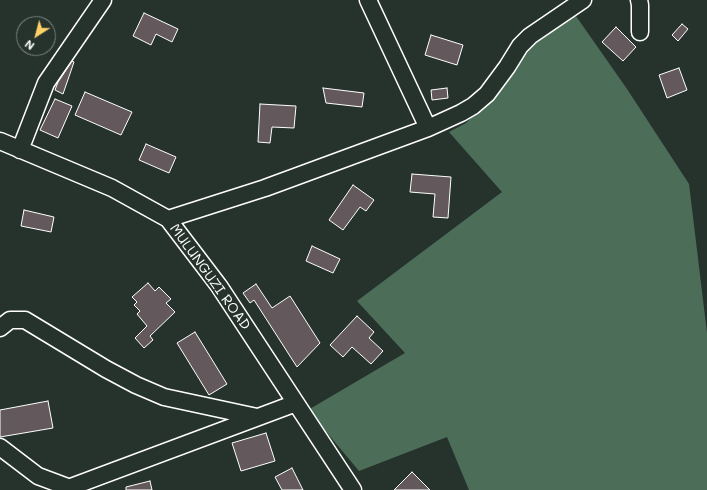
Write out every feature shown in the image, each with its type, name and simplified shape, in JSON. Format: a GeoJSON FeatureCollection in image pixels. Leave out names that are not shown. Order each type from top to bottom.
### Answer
{"type":"FeatureCollection","features":[{"type":"Feature","properties":{"kind":"street"},"geometry":{"type":"LineString","coordinates":[[20,150],[46,83],[103,0]]}},
{"type":"Feature","properties":{"kind":"street"},"geometry":{"type":"LineString","coordinates":[[368,0],[428,128]]}},
{"type":"Feature","properties":{"kind":"street"},"geometry":{"type":"LineString","coordinates":[[168,219],[265,188],[428,128],[461,113],[481,100],[493,88],[525,40],[582,0]]}},
{"type":"Feature","properties":{"kind":"street"},"geometry":{"type":"LineString","coordinates":[[639,0],[640,32]]}},
{"type":"Feature","properties":{"kind":"street","name":"MULUNGUZI ROAD"},"geometry":{"type":"LineString","coordinates":[[0,141],[112,188],[168,219],[219,286],[353,490]]}},
{"type":"Feature","properties":{"kind":"street"},"geometry":{"type":"LineString","coordinates":[[0,328],[10,320],[25,320],[106,369],[136,385],[164,397],[257,417]]}},
{"type":"Feature","properties":{"kind":"street"},"geometry":{"type":"LineString","coordinates":[[0,447],[38,476],[66,489],[296,403]]}},
{"type":"Feature","properties":{"kind":"green space"},"geometry":{"type":"Polygon","coordinates":[[[571,9],[627,89],[689,184],[707,333],[707,490],[469,490],[447,437],[359,471],[308,410],[405,353],[357,301],[502,192],[449,132],[466,123],[481,107],[525,49],[571,9]]]}},
{"type":"Feature","properties":{"kind":"building"},"geometry":{"type":"Polygon","coordinates":[[[144,13],[178,29],[172,42],[156,34],[151,45],[133,36],[144,13]]]}},
{"type":"Feature","properties":{"kind":"building"},"geometry":{"type":"Polygon","coordinates":[[[682,24],[688,29],[678,41],[672,35],[682,24]]]}},
{"type":"Feature","properties":{"kind":"building"},"geometry":{"type":"Polygon","coordinates":[[[616,27],[636,47],[623,61],[602,42],[616,27]]]}},
{"type":"Feature","properties":{"kind":"building"},"geometry":{"type":"Polygon","coordinates":[[[431,35],[463,45],[457,65],[425,55],[431,35]]]}},
{"type":"Feature","properties":{"kind":"building"},"geometry":{"type":"Polygon","coordinates":[[[72,61],[74,62],[63,94],[55,90],[58,82],[72,61]]]}},
{"type":"Feature","properties":{"kind":"building"},"geometry":{"type":"Polygon","coordinates":[[[679,68],[687,90],[667,98],[659,75],[679,68]]]}},
{"type":"Feature","properties":{"kind":"building"},"geometry":{"type":"Polygon","coordinates":[[[323,88],[364,93],[362,107],[326,103],[323,88]]]}},
{"type":"Feature","properties":{"kind":"building"},"geometry":{"type":"Polygon","coordinates":[[[447,88],[448,98],[432,100],[431,90],[447,88]]]}},
{"type":"Feature","properties":{"kind":"building"},"geometry":{"type":"Polygon","coordinates":[[[85,92],[132,112],[121,135],[75,115],[85,92]]]}},
{"type":"Feature","properties":{"kind":"building"},"geometry":{"type":"Polygon","coordinates":[[[55,99],[72,106],[58,138],[40,130],[55,99]]]}},
{"type":"Feature","properties":{"kind":"building"},"geometry":{"type":"Polygon","coordinates":[[[260,104],[296,106],[294,128],[272,127],[270,143],[258,142],[260,104]]]}},
{"type":"Feature","properties":{"kind":"building"},"geometry":{"type":"Polygon","coordinates":[[[146,144],[176,157],[169,173],[139,160],[146,144]]]}},
{"type":"Feature","properties":{"kind":"building"},"geometry":{"type":"Polygon","coordinates":[[[412,174],[451,177],[448,218],[433,217],[435,194],[410,192],[412,174]]]}},
{"type":"Feature","properties":{"kind":"building"},"geometry":{"type":"Polygon","coordinates":[[[353,185],[374,200],[366,211],[360,207],[343,230],[329,220],[353,185]]]}},
{"type":"Feature","properties":{"kind":"building"},"geometry":{"type":"Polygon","coordinates":[[[24,210],[54,217],[51,232],[21,226],[24,210]]]}},
{"type":"Feature","properties":{"kind":"building"},"geometry":{"type":"Polygon","coordinates":[[[312,246],[340,259],[333,273],[306,261],[312,246]]]}},
{"type":"Feature","properties":{"kind":"building"},"geometry":{"type":"Polygon","coordinates":[[[148,283],[155,291],[159,287],[171,299],[166,303],[175,312],[150,336],[153,340],[144,348],[135,338],[147,326],[137,314],[140,311],[134,305],[137,302],[132,297],[148,283]]]}},
{"type":"Feature","properties":{"kind":"building"},"geometry":{"type":"Polygon","coordinates":[[[256,284],[272,308],[290,296],[320,343],[297,367],[254,300],[250,303],[243,293],[256,284]]]}},
{"type":"Feature","properties":{"kind":"building"},"geometry":{"type":"Polygon","coordinates":[[[357,316],[374,332],[369,338],[383,351],[371,364],[352,347],[343,357],[330,345],[357,316]]]}},
{"type":"Feature","properties":{"kind":"building"},"geometry":{"type":"Polygon","coordinates":[[[195,332],[227,384],[209,395],[177,343],[195,332]]]}},
{"type":"Feature","properties":{"kind":"building"},"geometry":{"type":"Polygon","coordinates":[[[48,401],[53,428],[0,437],[0,410],[48,401]]]}},
{"type":"Feature","properties":{"kind":"building"},"geometry":{"type":"Polygon","coordinates":[[[266,433],[275,461],[241,471],[232,443],[266,433]]]}},
{"type":"Feature","properties":{"kind":"building"},"geometry":{"type":"Polygon","coordinates":[[[292,468],[303,490],[282,490],[275,477],[292,468]]]}},
{"type":"Feature","properties":{"kind":"building"},"geometry":{"type":"Polygon","coordinates":[[[412,472],[430,490],[394,490],[412,472]]]}},
{"type":"Feature","properties":{"kind":"building"},"geometry":{"type":"Polygon","coordinates":[[[150,481],[152,490],[126,490],[126,487],[150,481]]]}}]}
